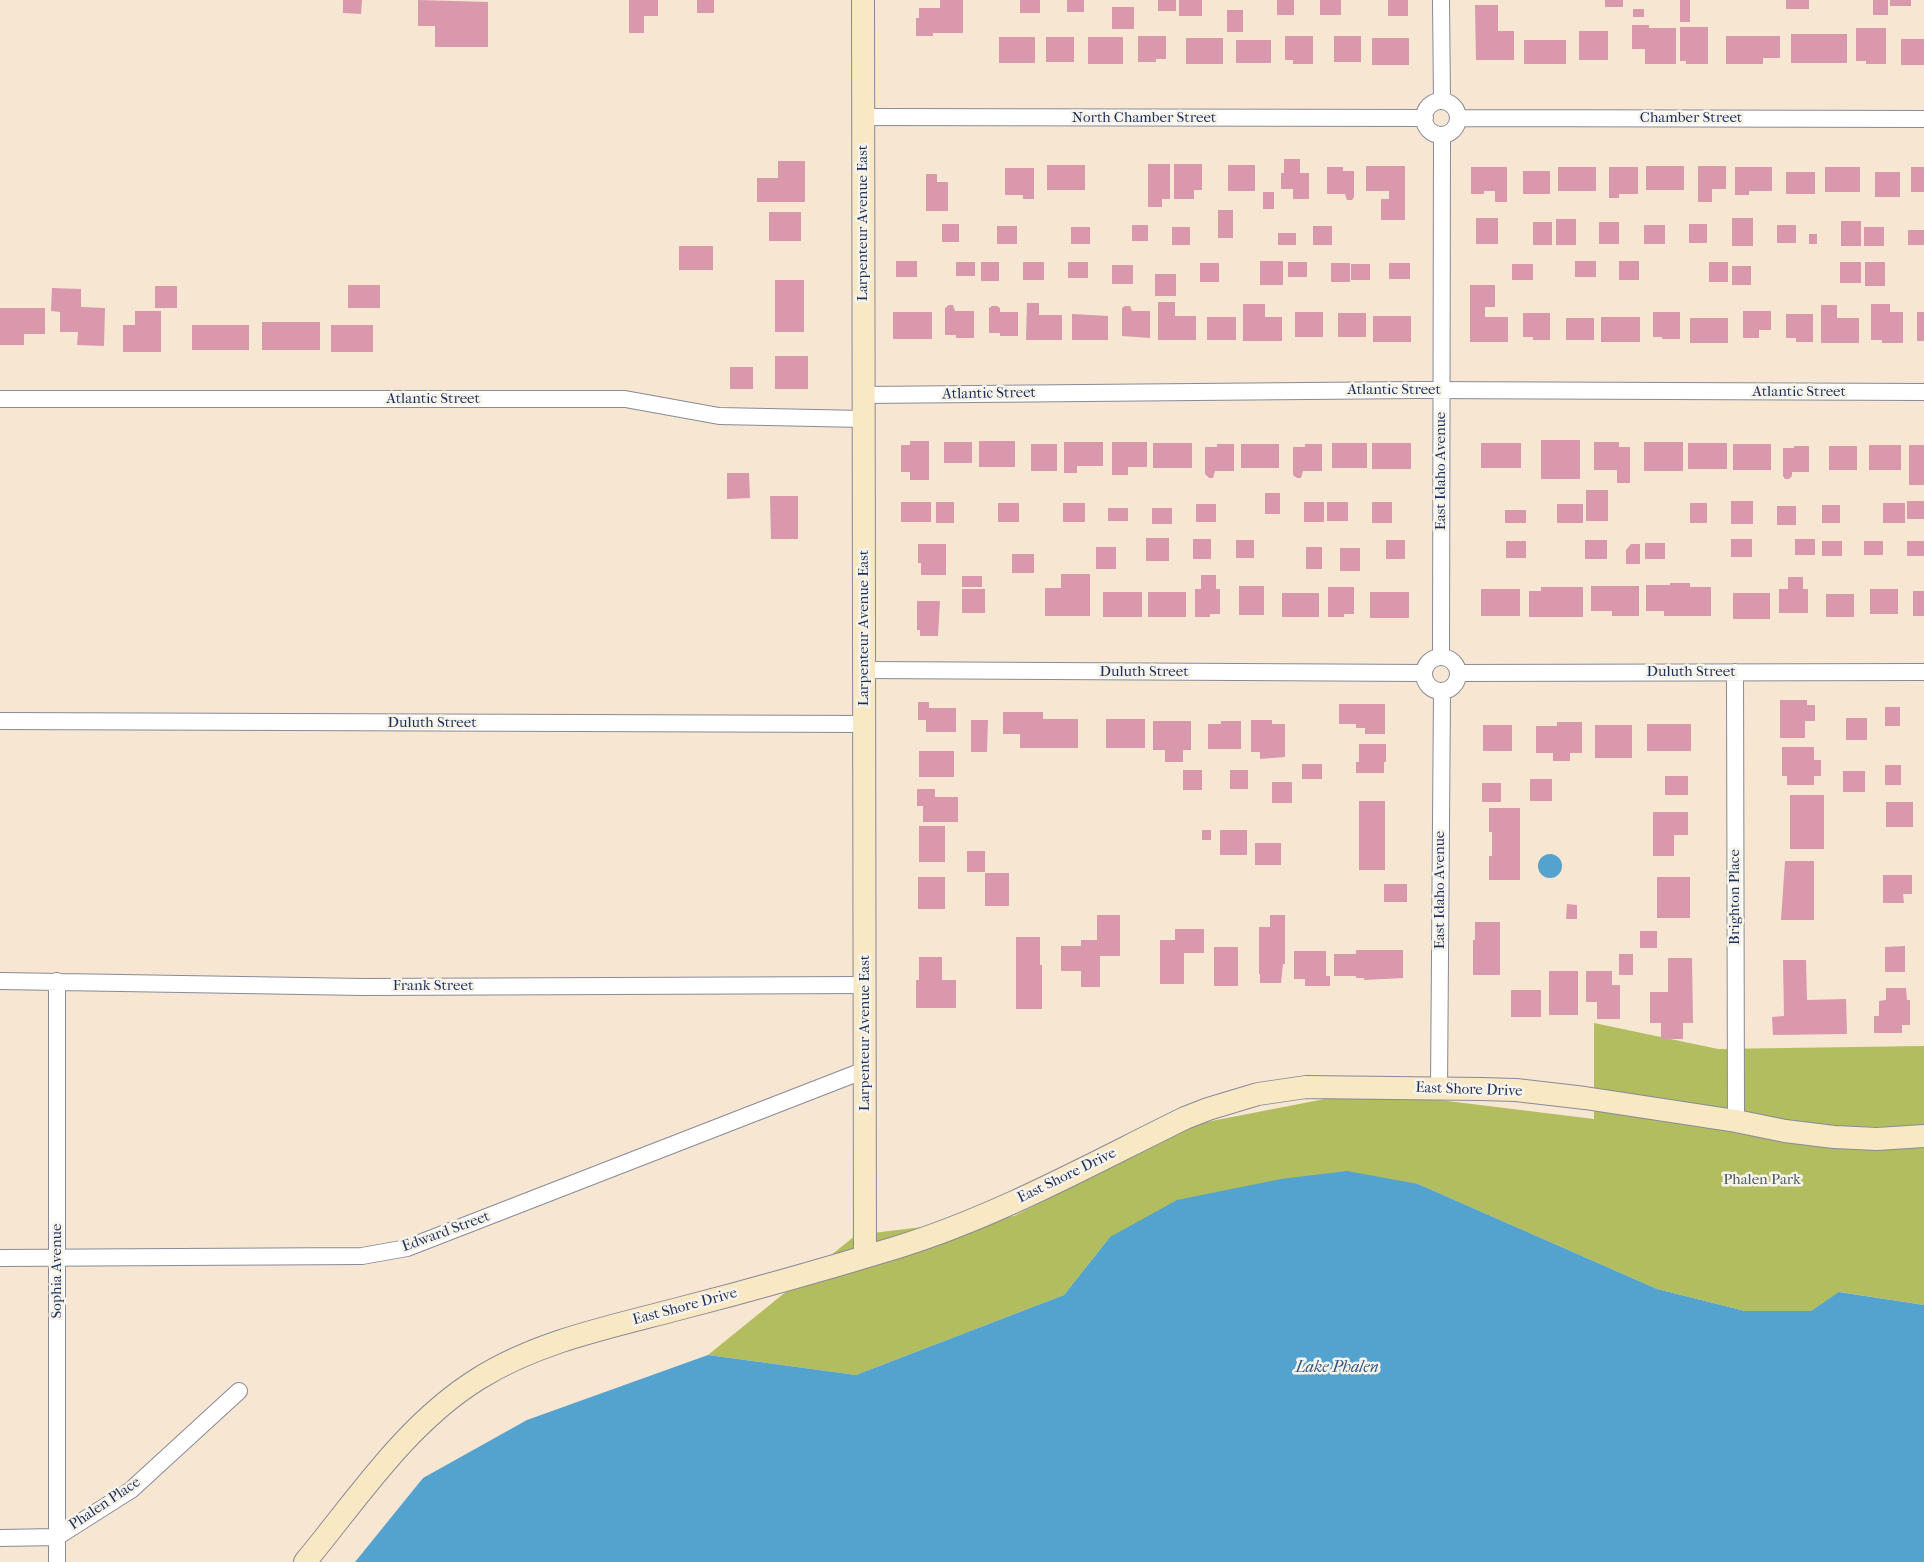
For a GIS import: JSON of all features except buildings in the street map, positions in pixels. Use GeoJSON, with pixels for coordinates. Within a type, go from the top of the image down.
{"type":"FeatureCollection","features":[{"type":"Feature","properties":{"kind":"street","name":"Larpenteur Avenue East"},"geometry":{"type":"LineString","coordinates":[[863,0],[865,1256]]}},
{"type":"Feature","properties":{"kind":"street"},"geometry":{"type":"LineString","coordinates":[[1441,0],[1442,101]]}},
{"type":"Feature","properties":{"kind":"street"},"geometry":{"type":"LineString","coordinates":[[1442,101],[1452,104],[1458,113],[1458,123],[1452,132],[1442,135],[1436,134],[1428,128],[1424,118],[1432,104],[1442,101]]}},
{"type":"Feature","properties":{"kind":"street","name":"North Chamber Street"},"geometry":{"type":"LineString","coordinates":[[862,117],[1424,118]]}},
{"type":"Feature","properties":{"kind":"street","name":"Chamber Street"},"geometry":{"type":"LineString","coordinates":[[1458,118],[1924,119]]}},
{"type":"Feature","properties":{"kind":"street","name":"East Idaho Avenue"},"geometry":{"type":"LineString","coordinates":[[1441,656],[1442,135]]}},
{"type":"Feature","properties":{"kind":"street","name":"Atlantic Street"},"geometry":{"type":"LineString","coordinates":[[864,395],[1441,390],[1924,392]]}},
{"type":"Feature","properties":{"kind":"street","name":"Atlantic Street"},"geometry":{"type":"LineString","coordinates":[[0,399],[625,399],[719,416],[864,419]]}},
{"type":"Feature","properties":{"kind":"street"},"geometry":{"type":"LineString","coordinates":[[1441,656],[1451,660],[1458,673],[1458,678],[1452,687],[1442,691],[1431,688],[1424,679],[1424,668],[1431,660],[1441,656]]}},
{"type":"Feature","properties":{"kind":"street","name":"Duluth Street"},"geometry":{"type":"LineString","coordinates":[[864,670],[1424,673]]}},
{"type":"Feature","properties":{"kind":"street","name":"Brighton Place"},"geometry":{"type":"LineString","coordinates":[[1735,672],[1736,1121]]}},
{"type":"Feature","properties":{"kind":"street","name":"Duluth Street"},"geometry":{"type":"LineString","coordinates":[[1458,673],[1924,672]]}},
{"type":"Feature","properties":{"kind":"street","name":"East Idaho Avenue"},"geometry":{"type":"LineString","coordinates":[[1439,1088],[1442,691]]}},
{"type":"Feature","properties":{"kind":"street","name":"Duluth Street"},"geometry":{"type":"LineString","coordinates":[[0,721],[864,724]]}},
{"type":"Feature","properties":{"kind":"street","name":"Frank Street"},"geometry":{"type":"LineString","coordinates":[[0,981],[363,987],[865,985]]}},
{"type":"Feature","properties":{"kind":"street","name":"Sophia Avenue"},"geometry":{"type":"LineString","coordinates":[[57,981],[58,1562]]}},
{"type":"Feature","properties":{"kind":"street","name":"Edward Street"},"geometry":{"type":"LineString","coordinates":[[0,1258],[362,1256],[406,1248],[865,1070]]}},
{"type":"Feature","properties":{"kind":"street","name":"East Shore Drive"},"geometry":{"type":"LineString","coordinates":[[305,1562],[383,1465],[422,1422],[452,1396],[499,1367],[571,1337],[690,1306],[920,1240],[1014,1202],[1184,1118],[1236,1099],[1306,1087],[1439,1088],[1548,1093],[1736,1121],[1785,1131],[1834,1137],[1877,1139],[1924,1136]]}},
{"type":"Feature","properties":{"kind":"street","name":"Phalen Place"},"geometry":{"type":"LineString","coordinates":[[0,1538],[57,1537],[131,1490],[239,1391]]}},
{"type":"Feature","properties":{"kind":"green space","name":"Phalen Park"},"geometry":{"type":"Polygon","coordinates":[[[1594,1023],[1718,1049],[1924,1046],[1924,1305],[1840,1292],[1811,1311],[1745,1311],[1657,1289],[1418,1184],[1110,1237],[1064,1295],[856,1375],[708,1355],[856,1235],[1014,1216],[1196,1124],[1366,1091],[1594,1119],[1594,1023]]]}},
{"type":"Feature","properties":{"kind":"water"},"geometry":{"type":"Polygon","coordinates":[[[1550,854],[1555,855],[1561,861],[1561,871],[1555,877],[1550,878],[1545,877],[1539,871],[1538,866],[1539,861],[1545,855],[1550,854]]]}},
{"type":"Feature","properties":{"kind":"water","name":"Lake Phalen"},"geometry":{"type":"Polygon","coordinates":[[[1347,1171],[1418,1184],[1657,1289],[1745,1311],[1811,1311],[1839,1292],[1924,1305],[1924,1562],[355,1562],[423,1478],[527,1420],[708,1355],[856,1375],[1064,1295],[1110,1237],[1177,1200],[1281,1179],[1347,1171]]]}}]}
